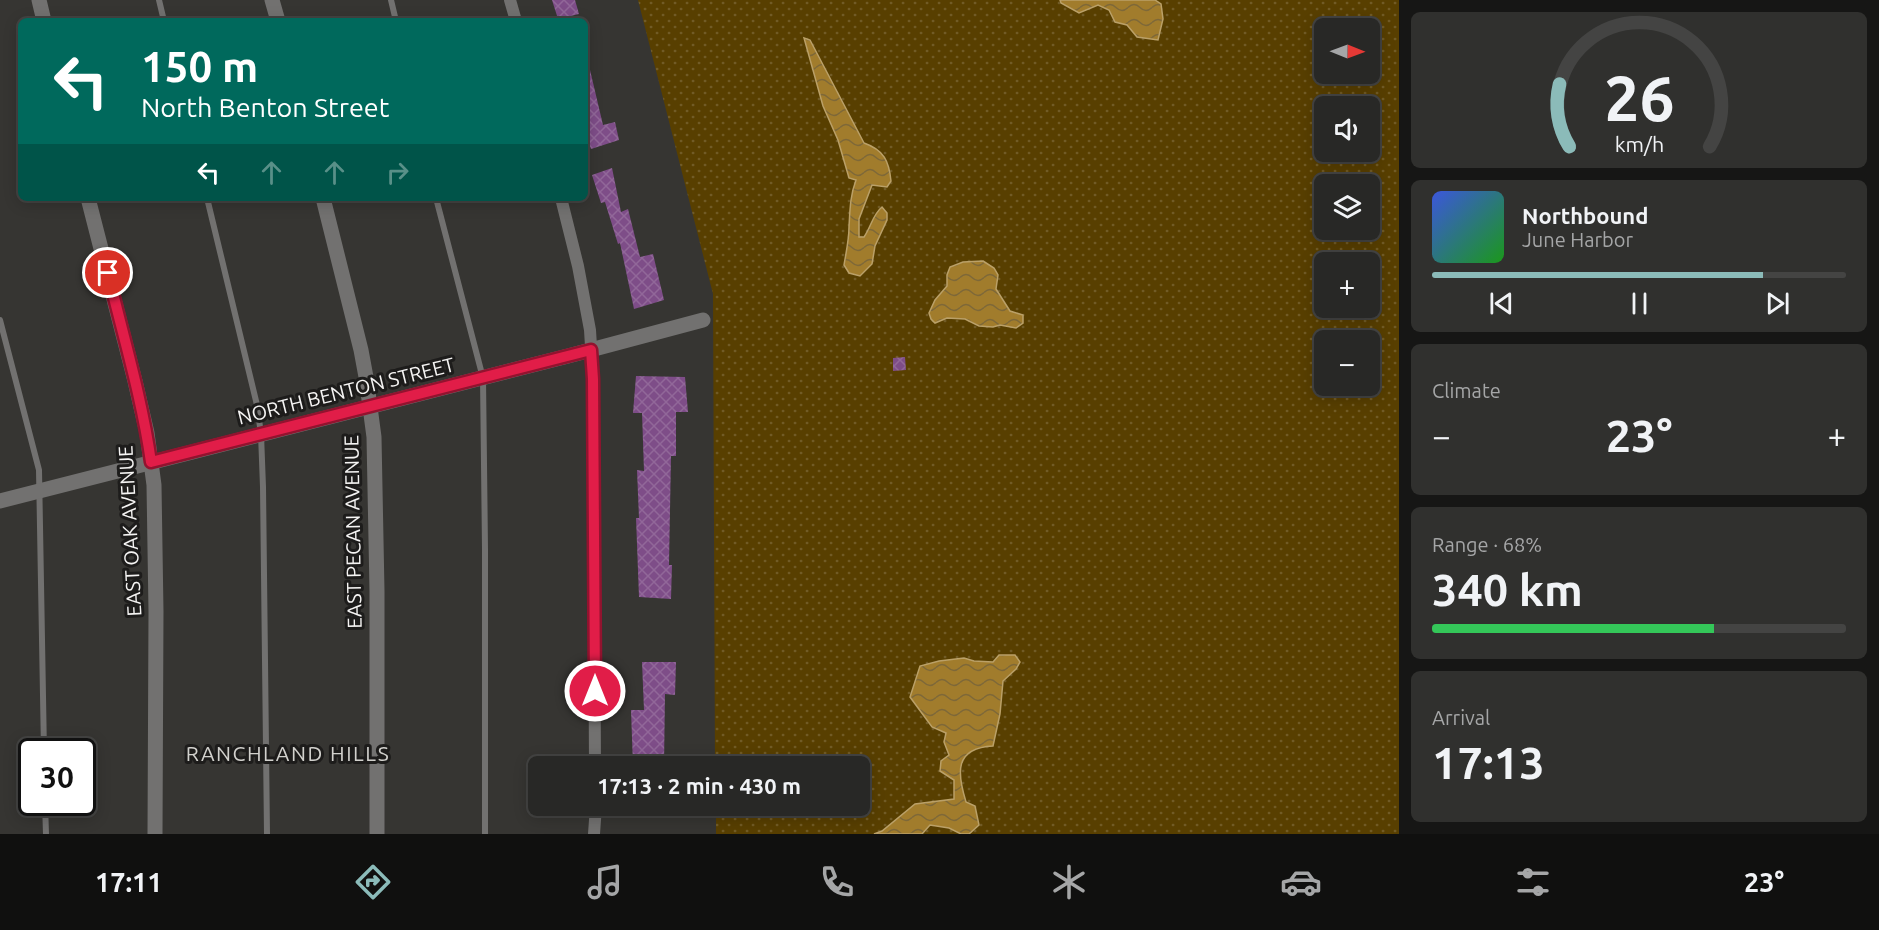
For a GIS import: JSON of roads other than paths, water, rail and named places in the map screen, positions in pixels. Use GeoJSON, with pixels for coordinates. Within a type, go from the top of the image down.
{"type":"FeatureCollection","features":[{"type":"Feature","properties":{"kind":"street"},"geometry":{"type":"LineString","coordinates":[[39,0],[43,18]]}},
{"type":"Feature","properties":{"kind":"street"},"geometry":{"type":"LineString","coordinates":[[272,0],[277,18]]}},
{"type":"Feature","properties":{"kind":"street"},"geometry":{"type":"LineString","coordinates":[[510,0],[515,18]]}},
{"type":"Feature","properties":{"kind":"street","name":"EAST OAK AVENUE"},"geometry":{"type":"LineString","coordinates":[[89,201],[147,433],[154,485],[157,807],[155,834]]}},
{"type":"Feature","properties":{"kind":"street","name":"EAST PECAN AVENUE"},"geometry":{"type":"LineString","coordinates":[[324,201],[361,350],[374,437],[377,834]]}},
{"type":"Feature","properties":{"kind":"street"},"geometry":{"type":"LineString","coordinates":[[562,201],[580,275],[590,330],[593,379],[595,756]]}},
{"type":"Feature","properties":{"kind":"street","name":"NORTH BENTON STREET"},"geometry":{"type":"LineString","coordinates":[[0,501],[703,320]]}},
{"type":"Feature","properties":{"kind":"street"},"geometry":{"type":"LineString","coordinates":[[594,834],[595,816]]}},
{"type":"Feature","properties":{"kind":"lane"},"geometry":{"type":"LineString","coordinates":[[159,0],[163,18]]}},
{"type":"Feature","properties":{"kind":"lane"},"geometry":{"type":"LineString","coordinates":[[391,0],[395,18]]}},
{"type":"Feature","properties":{"kind":"lane"},"geometry":{"type":"LineString","coordinates":[[208,201],[257,405],[261,434],[267,834]]}},
{"type":"Feature","properties":{"kind":"lane"},"geometry":{"type":"LineString","coordinates":[[437,201],[483,378],[485,834]]}},
{"type":"Feature","properties":{"kind":"lane"},"geometry":{"type":"LineString","coordinates":[[0,320],[39,470],[44,738]]}},
{"type":"Feature","properties":{"kind":"lane"},"geometry":{"type":"LineString","coordinates":[[45,816],[46,834]]}},
{"type":"Feature","properties":{"kind":"water"},"geometry":{"type":"Polygon","coordinates":[[[1060,0],[1155,0],[1161,4],[1163,19],[1158,40],[1137,37],[1127,25],[1115,22],[1109,10],[1098,5],[1079,13],[1061,3],[1060,0]]]}},
{"type":"Feature","properties":{"kind":"water"},"geometry":{"type":"Polygon","coordinates":[[[804,38],[810,40],[864,143],[881,153],[889,168],[891,181],[887,187],[872,185],[859,219],[859,237],[864,237],[879,210],[882,207],[887,213],[887,220],[875,246],[872,264],[860,276],[849,273],[844,265],[849,237],[851,197],[856,180],[849,178],[838,140],[823,106],[804,38]]]}},
{"type":"Feature","properties":{"kind":"water"},"geometry":{"type":"Polygon","coordinates":[[[983,261],[994,268],[998,275],[996,289],[1010,311],[1023,315],[1023,323],[1016,328],[1000,325],[993,327],[979,326],[965,319],[947,318],[935,323],[929,313],[935,300],[947,286],[950,267],[963,262],[983,261]]]}},
{"type":"Feature","properties":{"kind":"water"},"geometry":{"type":"Polygon","coordinates":[[[999,655],[1015,655],[1020,662],[1003,681],[1000,714],[993,746],[971,752],[965,757],[960,772],[966,802],[975,806],[979,825],[969,834],[930,825],[922,834],[874,834],[882,831],[915,804],[954,799],[954,780],[940,771],[941,761],[949,755],[944,742],[946,733],[932,727],[910,697],[920,666],[964,658],[993,662],[999,655]]]}},
{"type":"Feature","properties":{"kind":"district","name":"RANCHLAND HILLS"},"geometry":{"type":"Point","coordinates":[288,754]}}]}
